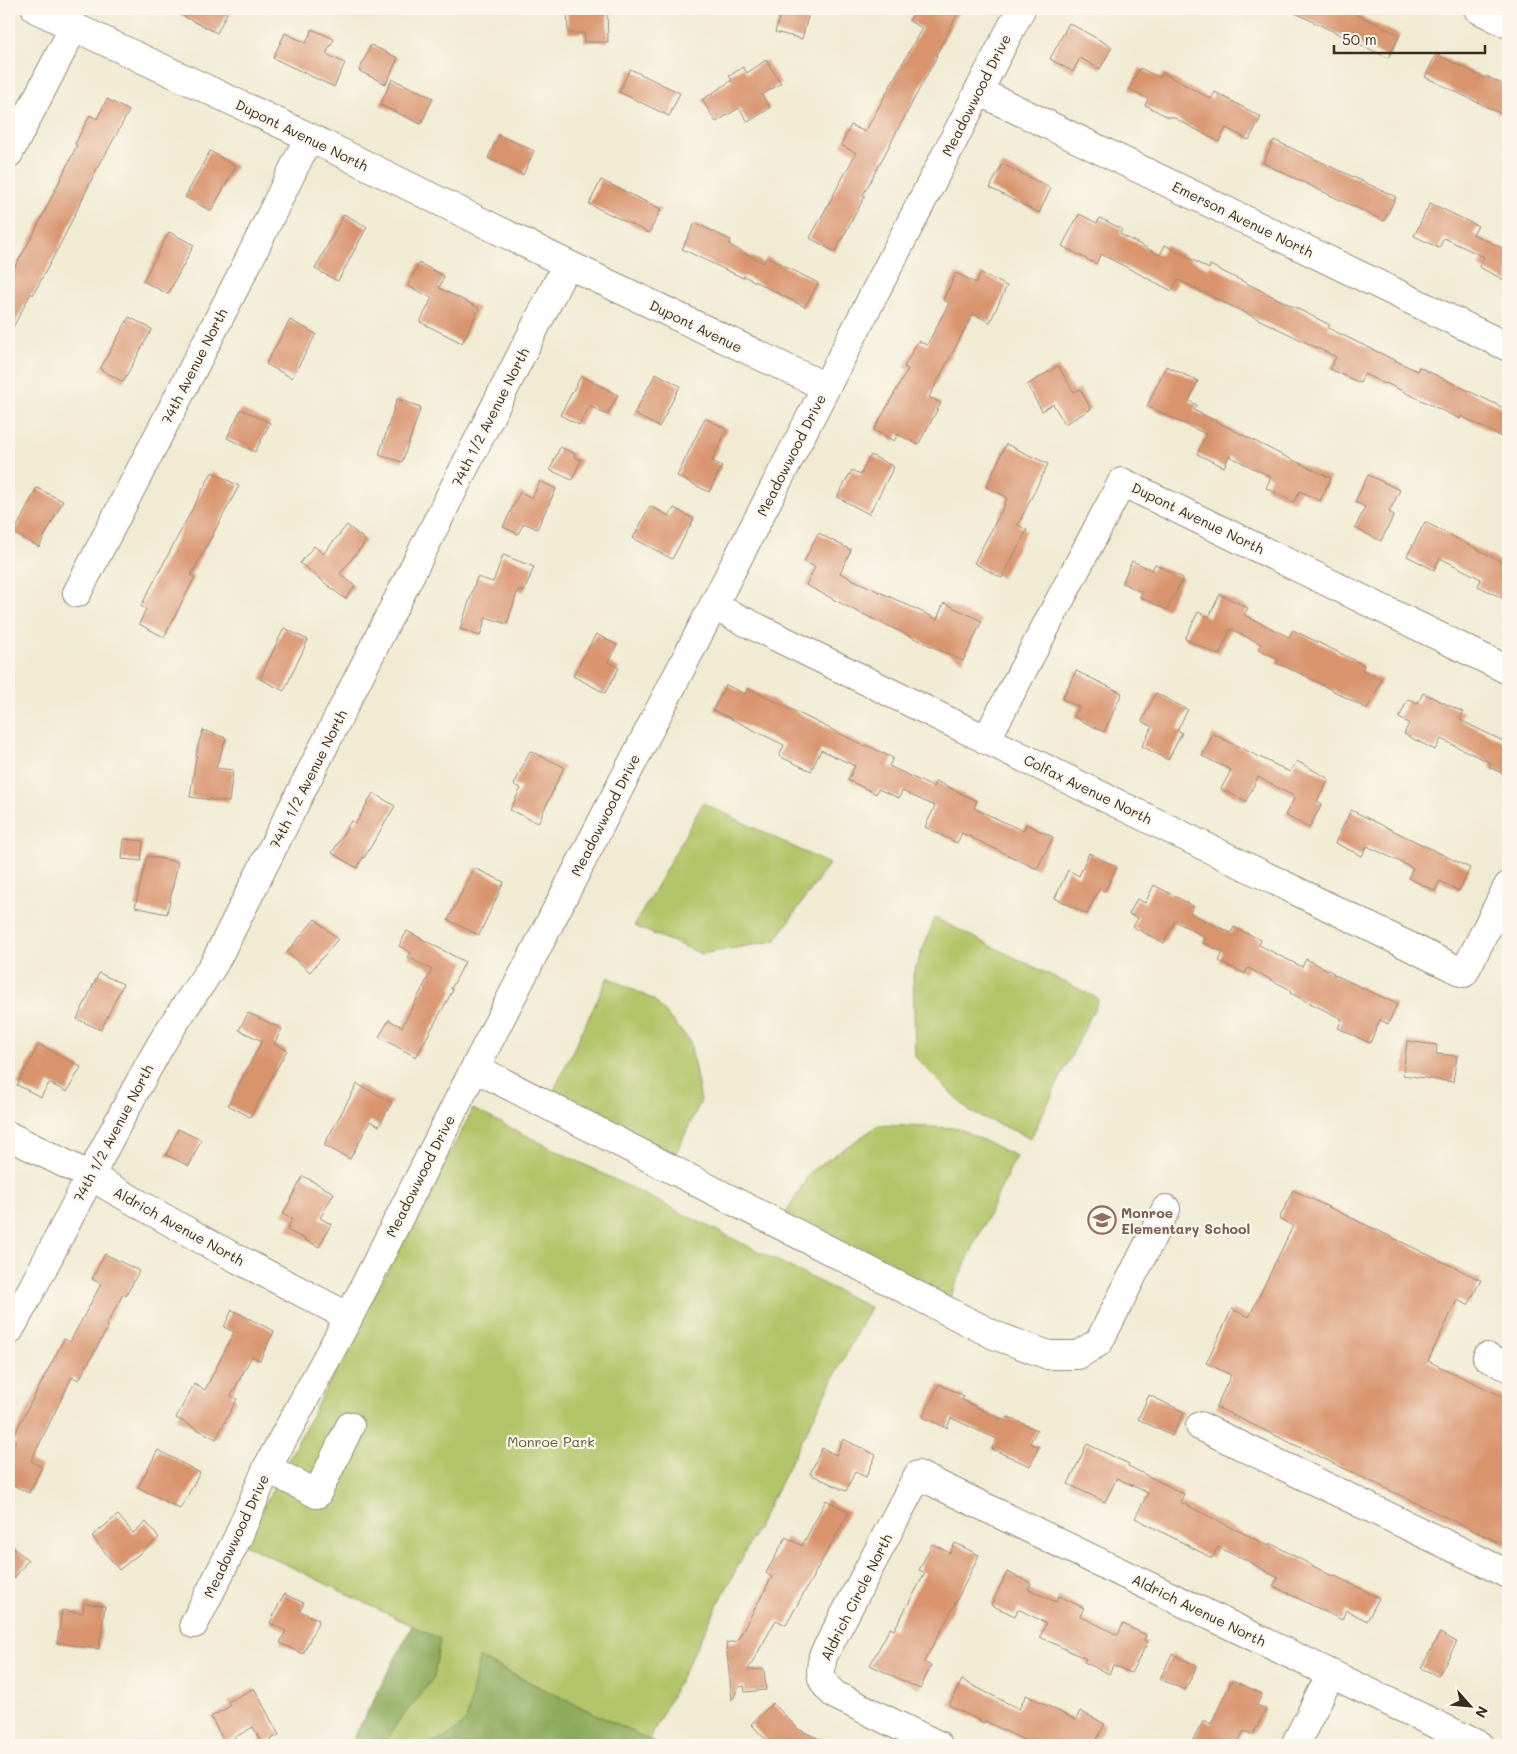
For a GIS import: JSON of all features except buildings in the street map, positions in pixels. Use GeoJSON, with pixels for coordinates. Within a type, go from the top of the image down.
{"type":"FeatureCollection","features":[{"type":"Feature","properties":{"kind":"street","name":"Dupont Avenue North"},"geometry":{"type":"LineString","coordinates":[[36,9],[309,137],[567,264]]}},
{"type":"Feature","properties":{"kind":"street","name":"Meadowwood Drive"},"geometry":{"type":"LineString","coordinates":[[194,1624],[238,1537],[267,1468],[349,1317],[475,1068],[1021,9]]}},
{"type":"Feature","properties":{"kind":"street"},"geometry":{"type":"LineString","coordinates":[[1478,9],[1508,24]]}},
{"type":"Feature","properties":{"kind":"street"},"geometry":{"type":"LineString","coordinates":[[9,153],[74,27]]}},
{"type":"Feature","properties":{"kind":"street","name":"Emerson Avenue North"},"geometry":{"type":"LineString","coordinates":[[978,91],[1508,347]]}},
{"type":"Feature","properties":{"kind":"street","name":"74th Avenue North"},"geometry":{"type":"LineString","coordinates":[[77,593],[248,262],[309,137]]}},
{"type":"Feature","properties":{"kind":"street","name":"Dupont Avenue"},"geometry":{"type":"LineString","coordinates":[[567,264],[826,387]]}},
{"type":"Feature","properties":{"kind":"street","name":"74th 1/2 Avenue North"},"geometry":{"type":"LineString","coordinates":[[9,1332],[157,1051],[214,964],[567,264]]}},
{"type":"Feature","properties":{"kind":"street","name":"Dupont Avenue North"},"geometry":{"type":"LineString","coordinates":[[986,740],[1122,482],[1508,670]]}},
{"type":"Feature","properties":{"kind":"street","name":"Colfax Avenue North"},"geometry":{"type":"LineString","coordinates":[[713,606],[1464,973],[1508,886]]}},
{"type":"Feature","properties":{"kind":"street"},"geometry":{"type":"LineString","coordinates":[[475,1068],[994,1335],[1048,1355],[1078,1355],[1099,1342],[1166,1209]]}},
{"type":"Feature","properties":{"kind":"street","name":"Aldrich Avenue North"},"geometry":{"type":"LineString","coordinates":[[9,1136],[90,1176],[213,1246],[349,1317]]}},
{"type":"Feature","properties":{"kind":"street"},"geometry":{"type":"LineString","coordinates":[[267,1468],[317,1494],[350,1426]]}},
{"type":"Feature","properties":{"kind":"street"},"geometry":{"type":"LineString","coordinates":[[1200,1426],[1508,1574]]}},
{"type":"Feature","properties":{"kind":"street","name":"Aldrich Avenue North"},"geometry":{"type":"LineString","coordinates":[[918,1475],[1479,1745]]}},
{"type":"Feature","properties":{"kind":"street","name":"Aldrich Circle North"},"geometry":{"type":"LineString","coordinates":[[918,1475],[823,1656],[820,1671],[824,1685],[835,1695],[938,1745]]}},
{"type":"Feature","properties":{"kind":"street"},"geometry":{"type":"LineString","coordinates":[[1295,1745],[1331,1674]]}},
{"type":"Feature","properties":{"kind":"green space"},"geometry":{"type":"Polygon","coordinates":[[[703,803],[829,864],[775,941],[702,954],[634,926],[703,803]]]}},
{"type":"Feature","properties":{"kind":"green space"},"geometry":{"type":"Polygon","coordinates":[[[935,918],[1099,999],[1031,1138],[970,1112],[915,1057],[913,974],[935,918]]]}},
{"type":"Feature","properties":{"kind":"green space"},"geometry":{"type":"Polygon","coordinates":[[[608,977],[654,1000],[690,1041],[701,1101],[672,1161],[547,1105],[608,977]]]}},
{"type":"Feature","properties":{"kind":"green space","name":"Monroe Park"},"geometry":{"type":"Polygon","coordinates":[[[473,1109],[870,1307],[649,1740],[480,1658],[468,1715],[458,1729],[450,1736],[429,1743],[384,1745],[396,1725],[434,1677],[439,1639],[244,1544],[473,1109]]]}},
{"type":"Feature","properties":{"kind":"green space"},"geometry":{"type":"Polygon","coordinates":[[[879,1125],[958,1128],[1016,1156],[949,1299],[778,1227],[811,1171],[879,1125]]]}},
{"type":"Feature","properties":{"kind":"green space"},"geometry":{"type":"Polygon","coordinates":[[[412,1626],[440,1639],[434,1677],[396,1725],[384,1745],[350,1745],[412,1626]]]}},
{"type":"Feature","properties":{"kind":"green space"},"geometry":{"type":"Polygon","coordinates":[[[479,1658],[659,1745],[425,1745],[456,1731],[467,1719],[479,1658]]]}},
{"type":"Feature","properties":{"kind":"place","name":"Monroe Elementary School"},"geometry":{"type":"Point","coordinates":[1102,1220]}}]}
